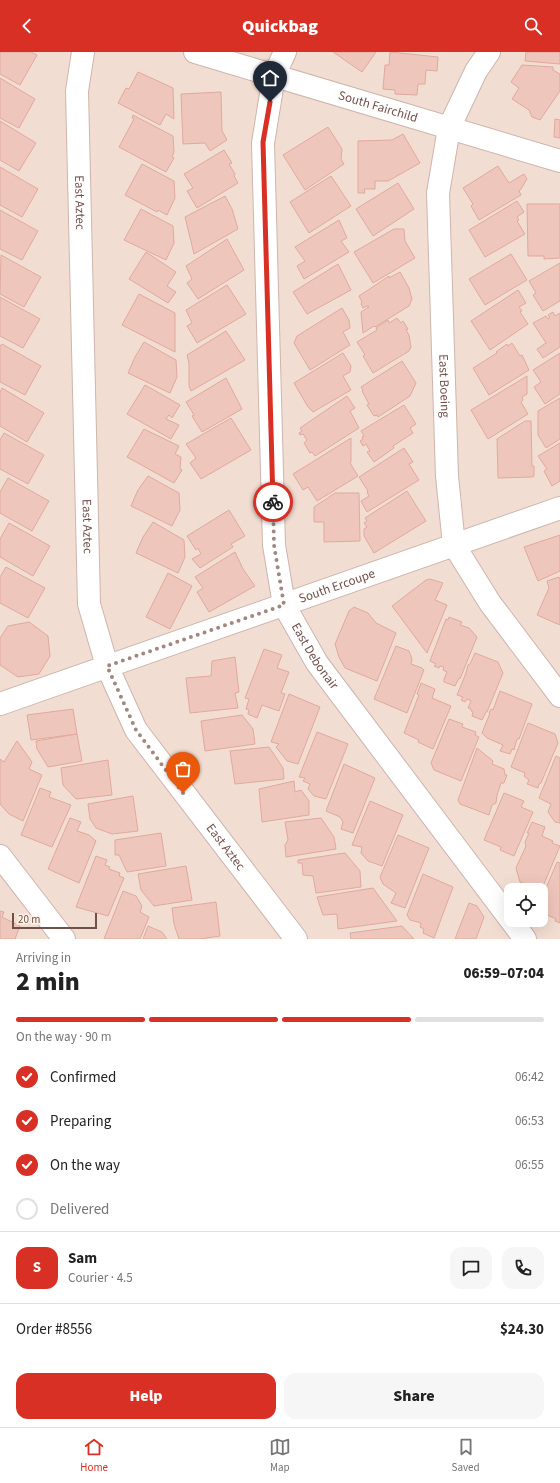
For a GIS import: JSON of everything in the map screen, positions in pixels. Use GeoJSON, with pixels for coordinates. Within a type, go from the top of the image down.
{"type":"FeatureCollection","features":[{"type":"Feature","properties":{"kind":"lane","name":"East Aztec"},"geometry":{"type":"LineString","coordinates":[[84,52],[77,91],[89,604],[107,666],[136,730],[296,939]]}},
{"type":"Feature","properties":{"kind":"lane","name":"South Fairchild"},"geometry":{"type":"LineString","coordinates":[[195,52],[560,161]]}},
{"type":"Feature","properties":{"kind":"lane","name":"East Debonair"},"geometry":{"type":"LineString","coordinates":[[285,52],[274,76],[263,142],[274,545],[284,605],[317,663],[525,939]]}},
{"type":"Feature","properties":{"kind":"lane","name":"East Boeing"},"geometry":{"type":"LineString","coordinates":[[489,52],[476,71],[449,128],[438,193],[447,476],[454,545],[490,603],[560,696]]}},
{"type":"Feature","properties":{"kind":"lane","name":"South Ercoupe"},"geometry":{"type":"LineString","coordinates":[[0,704],[560,508]]}},
{"type":"Feature","properties":{"kind":"lane"},"geometry":{"type":"LineString","coordinates":[[0,856],[64,939]]}},
{"type":"Feature","properties":{"kind":"shaded area"},"geometry":{"type":"Polygon","coordinates":[[[0,52],[560,52],[560,939],[0,939],[0,52]]]}},
{"type":"Feature","properties":{"kind":"building"},"geometry":{"type":"Polygon","coordinates":[[[0,52],[31,52],[37,55],[20,85],[0,74],[0,52]]]}},
{"type":"Feature","properties":{"kind":"building"},"geometry":{"type":"Polygon","coordinates":[[[333,52],[376,52],[362,72],[333,52]]]}},
{"type":"Feature","properties":{"kind":"building"},"geometry":{"type":"Polygon","coordinates":[[[390,52],[438,57],[437,71],[426,70],[425,84],[418,84],[417,95],[395,94],[395,90],[383,89],[385,65],[389,65],[390,52]]]}},
{"type":"Feature","properties":{"kind":"building"},"geometry":{"type":"Polygon","coordinates":[[[526,52],[560,52],[560,64],[525,61],[526,52]]]}},
{"type":"Feature","properties":{"kind":"building"},"geometry":{"type":"Polygon","coordinates":[[[522,65],[553,67],[553,70],[560,74],[560,91],[540,120],[532,117],[529,110],[512,99],[519,88],[511,82],[522,65]]]}},
{"type":"Feature","properties":{"kind":"building"},"geometry":{"type":"Polygon","coordinates":[[[138,72],[173,88],[174,119],[166,114],[160,125],[118,103],[126,88],[129,89],[138,72]]]}},
{"type":"Feature","properties":{"kind":"building"},"geometry":{"type":"Polygon","coordinates":[[[0,78],[35,99],[19,128],[0,118],[0,78]]]}},
{"type":"Feature","properties":{"kind":"building"},"geometry":{"type":"Polygon","coordinates":[[[221,92],[222,131],[227,140],[210,151],[205,143],[183,144],[181,94],[221,92]]]}},
{"type":"Feature","properties":{"kind":"building"},"geometry":{"type":"Polygon","coordinates":[[[133,115],[173,136],[174,152],[172,157],[174,158],[166,172],[119,147],[134,119],[132,118],[133,115]]]}},
{"type":"Feature","properties":{"kind":"building"},"geometry":{"type":"Polygon","coordinates":[[[555,119],[560,120],[560,138],[554,137],[555,119]]]}},
{"type":"Feature","properties":{"kind":"building"},"geometry":{"type":"Polygon","coordinates":[[[0,121],[36,143],[19,171],[0,160],[0,121]]]}},
{"type":"Feature","properties":{"kind":"building"},"geometry":{"type":"Polygon","coordinates":[[[328,127],[342,149],[341,159],[344,164],[305,190],[283,155],[328,127]]]}},
{"type":"Feature","properties":{"kind":"building"},"geometry":{"type":"Polygon","coordinates":[[[403,134],[420,163],[388,181],[375,181],[375,189],[364,189],[365,193],[358,193],[358,141],[392,140],[403,134]]]}},
{"type":"Feature","properties":{"kind":"building"},"geometry":{"type":"Polygon","coordinates":[[[224,150],[232,163],[229,164],[238,183],[197,208],[187,191],[193,188],[184,174],[224,150]]]}},
{"type":"Feature","properties":{"kind":"building"},"geometry":{"type":"Polygon","coordinates":[[[142,164],[174,181],[175,198],[167,215],[158,210],[157,212],[125,195],[142,164]]]}},
{"type":"Feature","properties":{"kind":"building"},"geometry":{"type":"Polygon","coordinates":[[[498,166],[509,183],[524,174],[527,179],[519,191],[521,195],[479,220],[471,206],[473,204],[463,188],[498,166]]]}},
{"type":"Feature","properties":{"kind":"building"},"geometry":{"type":"Polygon","coordinates":[[[0,167],[38,189],[22,217],[0,205],[0,167]]]}},
{"type":"Feature","properties":{"kind":"building"},"geometry":{"type":"Polygon","coordinates":[[[331,176],[351,206],[309,233],[290,202],[331,176]]]}},
{"type":"Feature","properties":{"kind":"building"},"geometry":{"type":"Polygon","coordinates":[[[398,183],[414,209],[373,236],[356,209],[398,183]]]}},
{"type":"Feature","properties":{"kind":"building"},"geometry":{"type":"Polygon","coordinates":[[[225,196],[232,209],[238,229],[194,254],[185,217],[225,196]]]}},
{"type":"Feature","properties":{"kind":"building"},"geometry":{"type":"Polygon","coordinates":[[[517,201],[524,212],[517,217],[519,220],[517,221],[525,234],[485,257],[469,230],[517,201]]]}},
{"type":"Feature","properties":{"kind":"building"},"geometry":{"type":"Polygon","coordinates":[[[527,204],[560,204],[560,258],[544,259],[544,256],[528,256],[527,204]]]}},
{"type":"Feature","properties":{"kind":"building"},"geometry":{"type":"Polygon","coordinates":[[[141,209],[173,226],[174,243],[166,260],[124,240],[141,209]]]}},
{"type":"Feature","properties":{"kind":"building"},"geometry":{"type":"Polygon","coordinates":[[[0,210],[38,231],[22,260],[0,249],[0,210]]]}},
{"type":"Feature","properties":{"kind":"building"},"geometry":{"type":"Polygon","coordinates":[[[339,220],[347,238],[341,241],[349,252],[304,279],[297,266],[305,261],[295,247],[339,220]]]}},
{"type":"Feature","properties":{"kind":"building"},"geometry":{"type":"Polygon","coordinates":[[[394,229],[404,229],[405,241],[415,258],[373,283],[354,252],[394,229]]]}},
{"type":"Feature","properties":{"kind":"building"},"geometry":{"type":"Polygon","coordinates":[[[227,239],[244,270],[198,299],[187,283],[192,279],[186,266],[227,239]]]}},
{"type":"Feature","properties":{"kind":"building"},"geometry":{"type":"Polygon","coordinates":[[[146,252],[176,272],[167,286],[176,292],[168,303],[129,279],[146,252]]]}},
{"type":"Feature","properties":{"kind":"building"},"geometry":{"type":"Polygon","coordinates":[[[511,254],[527,280],[485,305],[469,279],[511,254]]]}},
{"type":"Feature","properties":{"kind":"building"},"geometry":{"type":"Polygon","coordinates":[[[1,255],[41,277],[24,307],[0,294],[1,255]]]}},
{"type":"Feature","properties":{"kind":"building"},"geometry":{"type":"Polygon","coordinates":[[[560,263],[560,301],[543,311],[533,295],[536,293],[529,281],[560,263]]]}},
{"type":"Feature","properties":{"kind":"building"},"geometry":{"type":"Polygon","coordinates":[[[338,264],[351,290],[307,314],[293,292],[338,264]]]}},
{"type":"Feature","properties":{"kind":"building"},"geometry":{"type":"Polygon","coordinates":[[[400,272],[409,288],[412,299],[409,306],[363,333],[361,312],[369,307],[367,306],[363,308],[359,296],[389,276],[389,278],[400,272]]]}},
{"type":"Feature","properties":{"kind":"building"},"geometry":{"type":"Polygon","coordinates":[[[227,285],[246,314],[197,343],[187,326],[192,323],[186,310],[227,285]]]}},
{"type":"Feature","properties":{"kind":"building"},"geometry":{"type":"Polygon","coordinates":[[[518,290],[526,303],[519,307],[522,311],[520,312],[528,324],[490,350],[471,321],[518,290]]]}},
{"type":"Feature","properties":{"kind":"building"},"geometry":{"type":"Polygon","coordinates":[[[139,294],[175,313],[175,352],[122,325],[139,294]]]}},
{"type":"Feature","properties":{"kind":"building"},"geometry":{"type":"Polygon","coordinates":[[[0,297],[40,319],[23,348],[0,336],[0,297]]]}},
{"type":"Feature","properties":{"kind":"building"},"geometry":{"type":"Polygon","coordinates":[[[342,308],[349,320],[350,328],[343,332],[350,345],[310,370],[294,343],[297,336],[342,308]]]}},
{"type":"Feature","properties":{"kind":"building"},"geometry":{"type":"Polygon","coordinates":[[[553,312],[555,316],[560,313],[560,347],[543,358],[537,349],[546,343],[533,323],[546,316],[548,319],[550,318],[548,315],[553,312]]]}},
{"type":"Feature","properties":{"kind":"building"},"geometry":{"type":"Polygon","coordinates":[[[397,318],[401,323],[403,321],[408,329],[406,330],[409,335],[411,347],[409,351],[373,373],[357,342],[377,330],[376,328],[388,320],[389,323],[397,318]]]}},
{"type":"Feature","properties":{"kind":"building"},"geometry":{"type":"Polygon","coordinates":[[[226,331],[245,360],[191,391],[189,386],[189,363],[187,355],[226,331]]]}},
{"type":"Feature","properties":{"kind":"building"},"geometry":{"type":"Polygon","coordinates":[[[144,342],[176,360],[177,377],[170,393],[128,373],[144,342]]]}},
{"type":"Feature","properties":{"kind":"building"},"geometry":{"type":"Polygon","coordinates":[[[512,343],[520,356],[522,355],[529,370],[489,395],[473,368],[497,353],[496,352],[507,344],[508,346],[512,343]]]}},
{"type":"Feature","properties":{"kind":"building"},"geometry":{"type":"Polygon","coordinates":[[[2,344],[41,366],[25,395],[0,382],[0,346],[2,344]]]}},
{"type":"Feature","properties":{"kind":"building"},"geometry":{"type":"Polygon","coordinates":[[[343,353],[351,366],[350,372],[343,376],[351,390],[313,412],[308,407],[294,383],[343,353]]]}},
{"type":"Feature","properties":{"kind":"building"},"geometry":{"type":"Polygon","coordinates":[[[560,353],[560,394],[545,404],[534,387],[541,382],[533,370],[560,353]]]}},
{"type":"Feature","properties":{"kind":"building"},"geometry":{"type":"Polygon","coordinates":[[[402,361],[416,383],[410,396],[378,417],[377,415],[374,416],[367,405],[369,404],[361,387],[402,361]]]}},
{"type":"Feature","properties":{"kind":"building"},"geometry":{"type":"Polygon","coordinates":[[[527,376],[527,394],[522,397],[523,400],[521,402],[528,414],[488,439],[471,410],[527,376]]]}},
{"type":"Feature","properties":{"kind":"building"},"geometry":{"type":"Polygon","coordinates":[[[226,378],[242,409],[202,432],[192,416],[194,415],[186,402],[226,378]]]}},
{"type":"Feature","properties":{"kind":"building"},"geometry":{"type":"Polygon","coordinates":[[[145,385],[180,405],[172,418],[169,415],[166,419],[179,425],[171,439],[127,414],[145,385]]]}},
{"type":"Feature","properties":{"kind":"building"},"geometry":{"type":"Polygon","coordinates":[[[2,388],[44,413],[27,442],[0,426],[0,393],[2,388]]]}},
{"type":"Feature","properties":{"kind":"building"},"geometry":{"type":"Polygon","coordinates":[[[347,396],[355,408],[350,411],[359,428],[315,456],[312,452],[310,453],[304,443],[307,440],[303,434],[300,435],[299,433],[302,431],[300,428],[347,396]]]}},
{"type":"Feature","properties":{"kind":"building"},"geometry":{"type":"Polygon","coordinates":[[[560,398],[560,439],[546,448],[538,435],[538,411],[560,398]]]}},
{"type":"Feature","properties":{"kind":"building"},"geometry":{"type":"Polygon","coordinates":[[[404,405],[416,424],[410,428],[413,433],[393,446],[394,448],[374,462],[367,452],[370,451],[366,444],[363,446],[360,441],[364,436],[361,431],[404,405]]]}},
{"type":"Feature","properties":{"kind":"building"},"geometry":{"type":"Polygon","coordinates":[[[231,418],[251,450],[201,479],[190,463],[196,458],[186,444],[231,418]]]}},
{"type":"Feature","properties":{"kind":"building"},"geometry":{"type":"Polygon","coordinates":[[[525,421],[531,421],[532,466],[534,466],[534,476],[498,478],[497,439],[525,421]]]}},
{"type":"Feature","properties":{"kind":"building"},"geometry":{"type":"Polygon","coordinates":[[[144,429],[179,446],[175,454],[181,457],[180,469],[182,470],[174,483],[127,457],[144,429]]]}},
{"type":"Feature","properties":{"kind":"building"},"geometry":{"type":"Polygon","coordinates":[[[4,433],[44,455],[28,484],[0,469],[0,440],[4,433]]]}},
{"type":"Feature","properties":{"kind":"building"},"geometry":{"type":"Polygon","coordinates":[[[351,438],[350,463],[358,476],[317,501],[308,487],[303,490],[293,474],[351,438]]]}},
{"type":"Feature","properties":{"kind":"building"},"geometry":{"type":"Polygon","coordinates":[[[560,443],[560,481],[552,486],[544,471],[547,469],[538,456],[560,443]]]}},
{"type":"Feature","properties":{"kind":"building"},"geometry":{"type":"Polygon","coordinates":[[[404,448],[413,462],[409,464],[419,480],[367,512],[361,501],[369,496],[368,491],[359,477],[404,448]]]}},
{"type":"Feature","properties":{"kind":"building"},"geometry":{"type":"Polygon","coordinates":[[[148,476],[179,493],[180,510],[172,526],[131,506],[138,490],[148,476]]]}},
{"type":"Feature","properties":{"kind":"building"},"geometry":{"type":"Polygon","coordinates":[[[8,478],[49,501],[32,531],[0,513],[0,492],[8,478]]]}},
{"type":"Feature","properties":{"kind":"building"},"geometry":{"type":"Polygon","coordinates":[[[407,491],[426,521],[374,553],[364,536],[364,529],[367,527],[364,523],[367,521],[365,518],[407,491]]]}},
{"type":"Feature","properties":{"kind":"building"},"geometry":{"type":"Polygon","coordinates":[[[335,493],[359,493],[360,541],[324,542],[324,522],[314,522],[314,507],[335,493]]]}},
{"type":"Feature","properties":{"kind":"building"},"geometry":{"type":"Polygon","coordinates":[[[229,510],[245,536],[231,544],[233,547],[200,568],[192,559],[201,554],[198,548],[196,550],[187,536],[229,510]]]}},
{"type":"Feature","properties":{"kind":"building"},"geometry":{"type":"Polygon","coordinates":[[[153,522],[184,540],[185,557],[178,573],[136,553],[143,537],[153,522]]]}},
{"type":"Feature","properties":{"kind":"building"},"geometry":{"type":"Polygon","coordinates":[[[9,523],[50,546],[33,576],[0,557],[0,539],[9,523]]]}},
{"type":"Feature","properties":{"kind":"building"},"geometry":{"type":"Polygon","coordinates":[[[560,535],[560,571],[538,581],[524,547],[560,535]]]}},
{"type":"Feature","properties":{"kind":"building"},"geometry":{"type":"Polygon","coordinates":[[[235,552],[243,569],[255,586],[209,612],[197,592],[203,588],[195,577],[235,552]]]}},
{"type":"Feature","properties":{"kind":"building"},"geometry":{"type":"Polygon","coordinates":[[[6,567],[45,588],[28,618],[0,603],[0,577],[6,567]]]}},
{"type":"Feature","properties":{"kind":"building"},"geometry":{"type":"Polygon","coordinates":[[[168,573],[192,586],[170,629],[146,617],[168,573]]]}},
{"type":"Feature","properties":{"kind":"building"},"geometry":{"type":"Polygon","coordinates":[[[559,577],[560,625],[537,615],[549,588],[547,581],[559,577]]]}},
{"type":"Feature","properties":{"kind":"building"},"geometry":{"type":"Polygon","coordinates":[[[430,579],[443,583],[435,600],[447,605],[427,653],[392,606],[426,580],[430,579]]]}},
{"type":"Feature","properties":{"kind":"building"},"geometry":{"type":"Polygon","coordinates":[[[354,607],[368,613],[376,623],[396,633],[377,681],[345,668],[339,657],[335,644],[349,611],[354,607]]]}},
{"type":"Feature","properties":{"kind":"building"},"geometry":{"type":"Polygon","coordinates":[[[449,617],[462,622],[460,625],[469,628],[477,637],[460,679],[459,678],[455,686],[444,682],[447,672],[443,670],[444,667],[440,666],[439,668],[434,666],[436,664],[430,661],[446,619],[448,620],[449,617]]]}},
{"type":"Feature","properties":{"kind":"building"},"geometry":{"type":"Polygon","coordinates":[[[29,622],[48,636],[50,656],[39,674],[18,677],[0,665],[0,638],[8,626],[29,622]]]}},
{"type":"Feature","properties":{"kind":"building"},"geometry":{"type":"Polygon","coordinates":[[[396,646],[409,651],[412,659],[411,664],[424,670],[407,713],[374,699],[396,646]]]}},
{"type":"Feature","properties":{"kind":"building"},"geometry":{"type":"Polygon","coordinates":[[[264,649],[282,655],[277,668],[289,672],[281,693],[285,694],[279,711],[262,705],[257,718],[248,714],[249,710],[246,709],[249,699],[245,698],[264,649]]]}},
{"type":"Feature","properties":{"kind":"building"},"geometry":{"type":"Polygon","coordinates":[[[475,653],[498,662],[503,673],[487,712],[482,720],[472,716],[473,712],[468,708],[471,701],[467,699],[465,702],[461,700],[463,697],[457,695],[468,665],[470,664],[475,653]]]}},
{"type":"Feature","properties":{"kind":"building"},"geometry":{"type":"Polygon","coordinates":[[[235,657],[239,692],[235,693],[238,708],[190,713],[186,678],[211,676],[212,661],[235,657]]]}},
{"type":"Feature","properties":{"kind":"building"},"geometry":{"type":"Polygon","coordinates":[[[421,683],[435,689],[432,698],[451,706],[433,749],[404,733],[419,695],[417,694],[421,683]]]}},
{"type":"Feature","properties":{"kind":"building"},"geometry":{"type":"Polygon","coordinates":[[[500,691],[532,704],[519,739],[517,739],[514,750],[512,749],[510,754],[500,751],[503,745],[487,738],[482,733],[489,713],[491,709],[493,710],[500,691]]]}},
{"type":"Feature","properties":{"kind":"building"},"geometry":{"type":"Polygon","coordinates":[[[289,694],[320,707],[298,764],[287,761],[276,747],[279,744],[271,742],[289,694]]]}},
{"type":"Feature","properties":{"kind":"building"},"geometry":{"type":"Polygon","coordinates":[[[73,709],[77,734],[31,740],[27,715],[73,709]]]}},
{"type":"Feature","properties":{"kind":"building"},"geometry":{"type":"Polygon","coordinates":[[[242,715],[253,729],[255,744],[205,751],[201,721],[242,715]]]}},
{"type":"Feature","properties":{"kind":"building"},"geometry":{"type":"Polygon","coordinates":[[[449,719],[463,724],[462,727],[476,732],[475,735],[479,737],[461,781],[434,770],[431,763],[449,719]]]}},
{"type":"Feature","properties":{"kind":"building"},"geometry":{"type":"Polygon","coordinates":[[[528,723],[555,734],[558,743],[538,788],[527,784],[529,780],[524,776],[525,773],[511,767],[528,723]]]}},
{"type":"Feature","properties":{"kind":"building"},"geometry":{"type":"Polygon","coordinates":[[[317,732],[348,744],[326,799],[314,796],[308,789],[310,784],[303,781],[305,778],[299,777],[317,732]]]}},
{"type":"Feature","properties":{"kind":"building"},"geometry":{"type":"Polygon","coordinates":[[[77,734],[82,761],[48,767],[37,749],[36,741],[77,734]]]}},
{"type":"Feature","properties":{"kind":"building"},"geometry":{"type":"Polygon","coordinates":[[[17,741],[32,762],[29,769],[42,775],[23,821],[9,814],[0,804],[0,759],[4,762],[17,741]]]}},
{"type":"Feature","properties":{"kind":"building"},"geometry":{"type":"Polygon","coordinates":[[[269,747],[283,768],[284,779],[235,784],[230,751],[269,747]]]}},
{"type":"Feature","properties":{"kind":"building"},"geometry":{"type":"Polygon","coordinates":[[[477,748],[493,761],[492,764],[504,769],[505,775],[507,775],[504,783],[501,783],[496,803],[492,805],[489,815],[460,804],[458,800],[477,748]]]}},
{"type":"Feature","properties":{"kind":"building"},"geometry":{"type":"Polygon","coordinates":[[[556,756],[560,758],[560,823],[555,822],[548,812],[551,804],[539,798],[556,756]]]}},
{"type":"Feature","properties":{"kind":"building"},"geometry":{"type":"Polygon","coordinates":[[[108,760],[112,795],[76,799],[63,785],[61,768],[108,760]]]}},
{"type":"Feature","properties":{"kind":"building"},"geometry":{"type":"Polygon","coordinates":[[[344,764],[375,778],[353,833],[341,829],[343,822],[340,817],[326,811],[344,764]]]}},
{"type":"Feature","properties":{"kind":"building"},"geometry":{"type":"Polygon","coordinates":[[[294,781],[295,792],[301,790],[309,801],[309,815],[262,822],[259,789],[294,781]]]}},
{"type":"Feature","properties":{"kind":"building"},"geometry":{"type":"Polygon","coordinates":[[[40,788],[51,792],[49,797],[71,805],[52,847],[21,835],[40,788]]]}},
{"type":"Feature","properties":{"kind":"building"},"geometry":{"type":"Polygon","coordinates":[[[504,793],[524,801],[521,807],[533,812],[514,856],[500,850],[501,847],[484,840],[504,793]]]}},
{"type":"Feature","properties":{"kind":"building"},"geometry":{"type":"Polygon","coordinates":[[[133,796],[138,831],[112,834],[96,828],[90,819],[88,804],[133,796]]]}},
{"type":"Feature","properties":{"kind":"building"},"geometry":{"type":"Polygon","coordinates":[[[370,801],[403,815],[382,866],[368,861],[361,853],[362,847],[352,845],[370,801]]]}},
{"type":"Feature","properties":{"kind":"building"},"geometry":{"type":"Polygon","coordinates":[[[70,818],[81,822],[77,831],[89,835],[96,841],[79,883],[48,869],[70,818]]]}},
{"type":"Feature","properties":{"kind":"building"},"geometry":{"type":"Polygon","coordinates":[[[321,818],[334,837],[336,849],[286,857],[285,845],[288,840],[285,822],[321,818]]]}},
{"type":"Feature","properties":{"kind":"building"},"geometry":{"type":"Polygon","coordinates":[[[532,822],[545,827],[542,836],[553,841],[552,843],[560,846],[544,883],[520,882],[516,868],[526,846],[525,842],[529,833],[527,833],[532,822]]]}},
{"type":"Feature","properties":{"kind":"building"},"geometry":{"type":"Polygon","coordinates":[[[161,833],[166,866],[127,872],[119,855],[115,855],[115,840],[161,833]]]}},
{"type":"Feature","properties":{"kind":"building"},"geometry":{"type":"Polygon","coordinates":[[[398,835],[429,848],[405,908],[391,903],[396,893],[383,884],[380,877],[398,835]]]}},
{"type":"Feature","properties":{"kind":"building"},"geometry":{"type":"Polygon","coordinates":[[[345,853],[360,871],[361,887],[316,893],[313,876],[303,875],[302,863],[298,863],[298,860],[345,853]]]}},
{"type":"Feature","properties":{"kind":"building"},"geometry":{"type":"Polygon","coordinates":[[[96,856],[107,860],[105,865],[110,867],[109,869],[120,873],[119,876],[124,878],[108,916],[76,907],[96,856]]]}},
{"type":"Feature","properties":{"kind":"building"},"geometry":{"type":"Polygon","coordinates":[[[557,862],[560,863],[560,923],[548,915],[548,883],[557,862]]]}},
{"type":"Feature","properties":{"kind":"building"},"geometry":{"type":"Polygon","coordinates":[[[186,866],[192,900],[154,906],[141,890],[138,874],[186,866]]]}},
{"type":"Feature","properties":{"kind":"building"},"geometry":{"type":"Polygon","coordinates":[[[423,874],[453,887],[434,938],[423,933],[424,929],[420,927],[421,923],[410,920],[407,915],[423,874]]]}},
{"type":"Feature","properties":{"kind":"building"},"geometry":{"type":"Polygon","coordinates":[[[373,888],[397,921],[338,929],[337,914],[323,915],[317,897],[373,888]]]}},
{"type":"Feature","properties":{"kind":"building"},"geometry":{"type":"Polygon","coordinates":[[[123,891],[136,896],[142,906],[140,912],[149,917],[140,939],[104,939],[123,891]]]}},
{"type":"Feature","properties":{"kind":"building"},"geometry":{"type":"Polygon","coordinates":[[[216,902],[220,936],[200,939],[179,939],[174,924],[172,908],[216,902]]]}},
{"type":"Feature","properties":{"kind":"building"},"geometry":{"type":"Polygon","coordinates":[[[469,903],[477,906],[484,917],[476,939],[455,939],[469,903]]]}},
{"type":"Feature","properties":{"kind":"building"},"geometry":{"type":"Polygon","coordinates":[[[0,911],[4,912],[2,917],[20,926],[15,939],[0,939],[0,911]]]}},
{"type":"Feature","properties":{"kind":"building"},"geometry":{"type":"Polygon","coordinates":[[[148,926],[162,932],[167,939],[143,939],[148,926]]]}},
{"type":"Feature","properties":{"kind":"building"},"geometry":{"type":"Polygon","coordinates":[[[402,926],[414,939],[351,939],[350,933],[402,926]]]}},
{"type":"Feature","properties":{"kind":"way so far"},"geometry":{"type":"LineString","coordinates":[[183,793],[136,730],[107,666],[284,605],[274,545],[273,502]]}},
{"type":"Feature","properties":{"kind":"route"},"geometry":{"type":"LineString","coordinates":[[270,102],[263,142],[273,502]]}}]}
